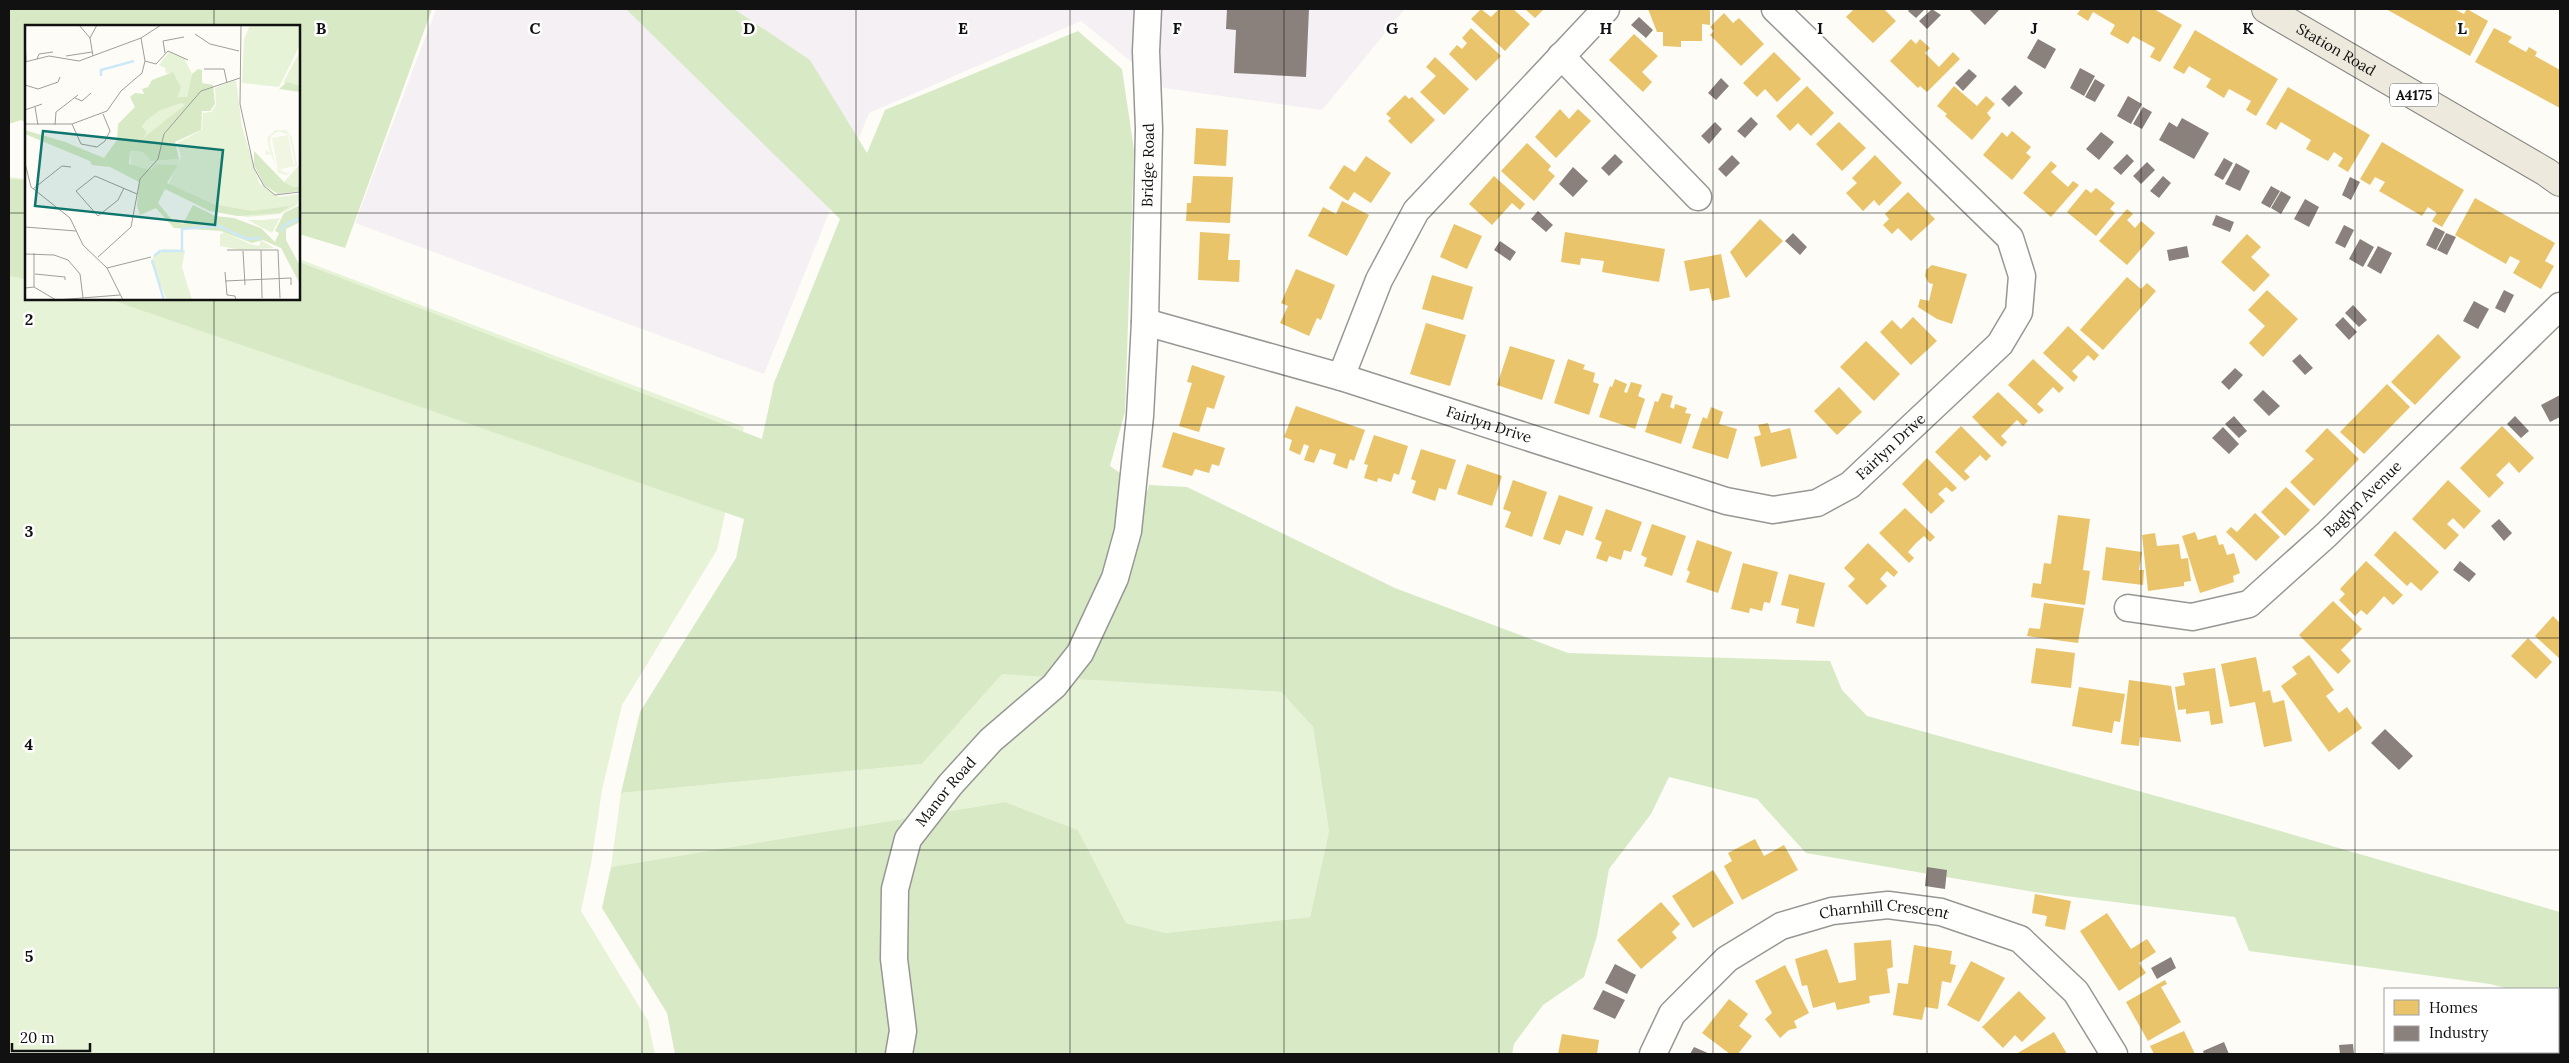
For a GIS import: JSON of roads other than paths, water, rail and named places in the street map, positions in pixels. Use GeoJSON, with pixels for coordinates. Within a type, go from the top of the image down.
{"type":"FeatureCollection","features":[{"type":"Feature","properties":{"kind":"main road","name":"Station Road"},"geometry":{"type":"LineString","coordinates":[[2266,9],[2546,172],[2560,182]]}},
{"type":"Feature","properties":{"kind":"street","name":"Bridge Road"},"geometry":{"type":"LineString","coordinates":[[1115,578],[1128,531],[1140,416],[1145,322],[1149,130],[1146,51],[1148,9]]}},
{"type":"Feature","properties":{"kind":"street"},"geometry":{"type":"LineString","coordinates":[[1340,377],[1378,280],[1416,211],[1606,9]]}},
{"type":"Feature","properties":{"kind":"street","name":"Fairlyn Drive"},"geometry":{"type":"LineString","coordinates":[[1145,322],[1340,377],[1726,501],[1773,510],[1817,503],[1850,485],[2000,344],[2019,312],[2022,276],[2010,238],[1775,9]]}},
{"type":"Feature","properties":{"kind":"street"},"geometry":{"type":"LineString","coordinates":[[1561,56],[1698,197]]}},
{"type":"Feature","properties":{"kind":"street","name":"Baglyn Avenue"},"geometry":{"type":"LineString","coordinates":[[2128,608],[2192,617],[2249,604],[2326,535],[2560,306]]}},
{"type":"Feature","properties":{"kind":"street","name":"Manor Road"},"geometry":{"type":"LineString","coordinates":[[899,1054],[902,1031],[894,960],[895,889],[908,839],[950,786],[991,740],[1054,686],[1080,653],[1115,578]]}},
{"type":"Feature","properties":{"kind":"street","name":"Charnhill Crescent"},"geometry":{"type":"LineString","coordinates":[[1653,1054],[1672,1014],[1726,959],[1781,926],[1832,912],[1888,905],[1941,912],[2020,939],[2076,992],[2114,1054]]}}]}
